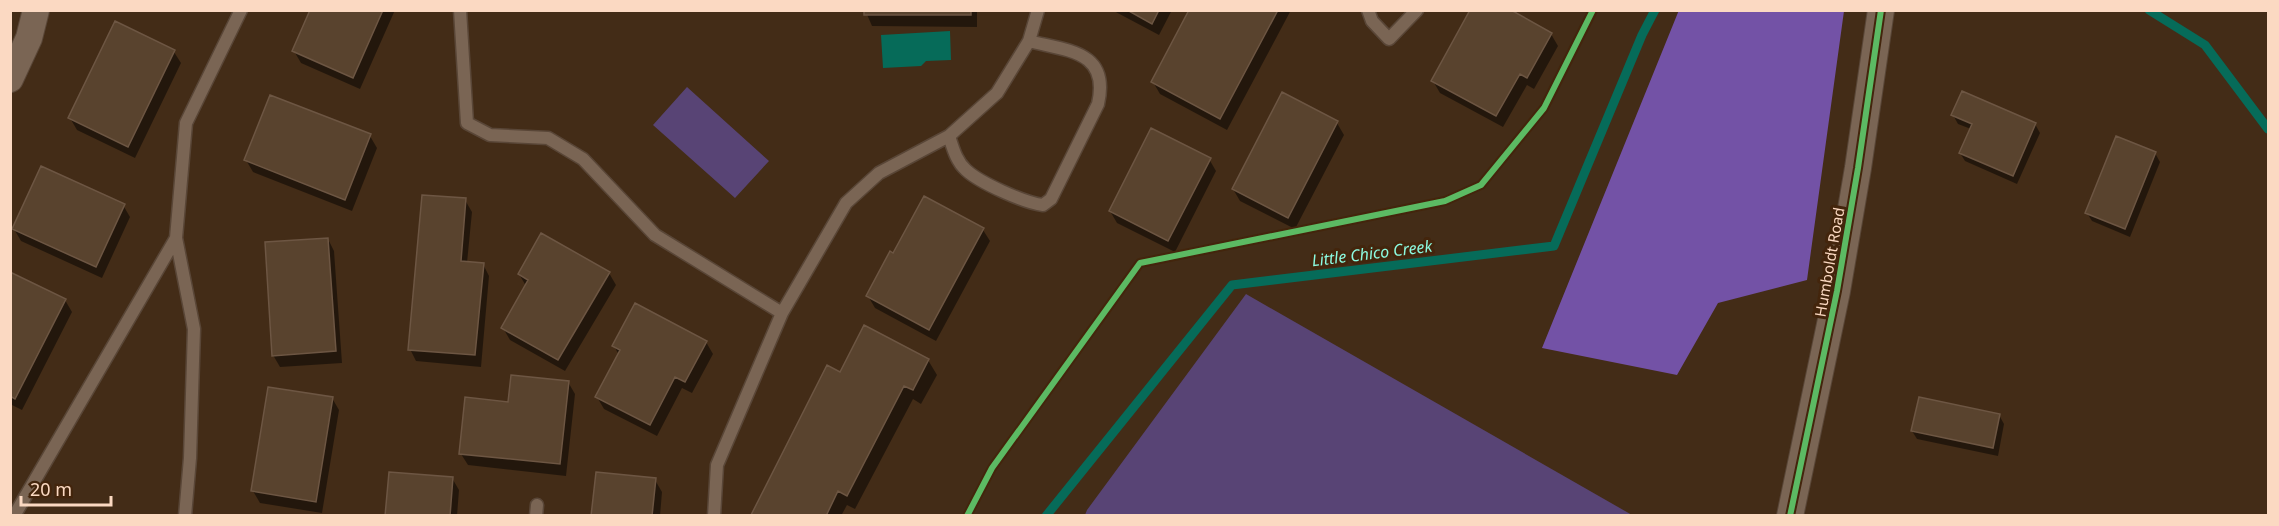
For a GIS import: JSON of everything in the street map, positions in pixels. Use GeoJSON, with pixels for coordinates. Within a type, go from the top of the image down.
{"type":"FeatureCollection","features":[{"type":"Feature","properties":{"kind":"street"},"geometry":{"type":"LineString","coordinates":[[10,79],[29,38],[36,10]]}},
{"type":"Feature","properties":{"kind":"street","name":"Humboldt Road"},"geometry":{"type":"LineString","coordinates":[[1790,516],[1837,291],[1881,10]]}},
{"type":"Feature","properties":{"kind":"lane"},"geometry":{"type":"LineString","coordinates":[[460,10],[467,123],[490,135],[548,138],[583,159],[655,235],[782,313]]}},
{"type":"Feature","properties":{"kind":"lane"},"geometry":{"type":"LineString","coordinates":[[714,516],[717,465],[782,313],[846,203],[879,173],[949,136],[997,93],[1029,41],[1038,10]]}},
{"type":"Feature","properties":{"kind":"lane"},"geometry":{"type":"LineString","coordinates":[[1368,10],[1372,21],[1389,39],[1417,10]]}},
{"type":"Feature","properties":{"kind":"lane"},"geometry":{"type":"LineString","coordinates":[[185,516],[190,458],[194,329],[176,238],[186,123],[240,11]]}},
{"type":"Feature","properties":{"kind":"lane"},"geometry":{"type":"LineString","coordinates":[[949,136],[957,158],[966,170],[980,179],[1030,204],[1043,205],[1051,199],[1098,104],[1101,90],[1100,77],[1091,61],[1074,52],[1029,41]]}},
{"type":"Feature","properties":{"kind":"lane"},"geometry":{"type":"LineString","coordinates":[[14,516],[176,238]]}},
{"type":"Feature","properties":{"kind":"shaded area"},"geometry":{"type":"Polygon","coordinates":[[[1679,10],[1844,11],[1807,280],[1718,303],[1677,375],[1542,348],[1679,10]]]}},
{"type":"Feature","properties":{"kind":"shaded area"},"geometry":{"type":"Polygon","coordinates":[[[687,87],[769,161],[735,198],[653,125],[687,87]]]}},
{"type":"Feature","properties":{"kind":"shaded area"},"geometry":{"type":"Polygon","coordinates":[[[1246,294],[1632,515],[1085,515],[1246,294]]]}},
{"type":"Feature","properties":{"kind":"water"},"geometry":{"type":"Polygon","coordinates":[[[950,31],[951,60],[926,61],[921,66],[883,68],[881,35],[950,31]]]}},
{"type":"Feature","properties":{"kind":"building"},"geometry":{"type":"Polygon","coordinates":[[[310,10],[383,10],[353,78],[292,51],[310,10]]]}},
{"type":"Feature","properties":{"kind":"building"},"geometry":{"type":"Polygon","coordinates":[[[864,10],[971,10],[971,15],[864,15],[864,10]]]}},
{"type":"Feature","properties":{"kind":"building"},"geometry":{"type":"Polygon","coordinates":[[[1127,10],[1159,10],[1152,24],[1127,10]]]}},
{"type":"Feature","properties":{"kind":"building"},"geometry":{"type":"Polygon","coordinates":[[[1189,10],[1278,10],[1220,119],[1151,82],[1189,10]]]}},
{"type":"Feature","properties":{"kind":"building"},"geometry":{"type":"Polygon","coordinates":[[[1470,10],[1511,10],[1552,33],[1527,78],[1520,74],[1496,116],[1431,81],[1470,10]]]}},
{"type":"Feature","properties":{"kind":"building"},"geometry":{"type":"Polygon","coordinates":[[[115,21],[175,50],[128,147],[68,118],[115,21]]]}},
{"type":"Feature","properties":{"kind":"building"},"geometry":{"type":"Polygon","coordinates":[[[1962,91],[2036,123],[2013,176],[1959,153],[1972,124],[1951,115],[1962,91]]]}},
{"type":"Feature","properties":{"kind":"building"},"geometry":{"type":"Polygon","coordinates":[[[1282,92],[1338,121],[1288,218],[1232,189],[1282,92]]]}},
{"type":"Feature","properties":{"kind":"building"},"geometry":{"type":"Polygon","coordinates":[[[270,95],[371,134],[345,200],[244,160],[270,95]]]}},
{"type":"Feature","properties":{"kind":"building"},"geometry":{"type":"Polygon","coordinates":[[[1151,128],[1211,158],[1168,241],[1109,211],[1151,128]]]}},
{"type":"Feature","properties":{"kind":"building"},"geometry":{"type":"Polygon","coordinates":[[[2116,136],[2156,152],[2125,229],[2085,213],[2116,136]]]}},
{"type":"Feature","properties":{"kind":"building"},"geometry":{"type":"Polygon","coordinates":[[[41,166],[125,204],[96,267],[12,229],[41,166]]]}},
{"type":"Feature","properties":{"kind":"building"},"geometry":{"type":"Polygon","coordinates":[[[422,195],[466,198],[461,261],[484,263],[475,355],[408,350],[422,195]]]}},
{"type":"Feature","properties":{"kind":"building"},"geometry":{"type":"Polygon","coordinates":[[[924,196],[984,228],[929,330],[866,296],[890,251],[893,253],[924,196]]]}},
{"type":"Feature","properties":{"kind":"building"},"geometry":{"type":"Polygon","coordinates":[[[541,233],[610,272],[558,360],[501,328],[528,280],[518,274],[541,233]]]}},
{"type":"Feature","properties":{"kind":"building"},"geometry":{"type":"Polygon","coordinates":[[[328,238],[336,351],[272,356],[265,242],[328,238]]]}},
{"type":"Feature","properties":{"kind":"building"},"geometry":{"type":"Polygon","coordinates":[[[10,272],[66,299],[15,399],[10,396],[10,272]]]}},
{"type":"Feature","properties":{"kind":"building"},"geometry":{"type":"Polygon","coordinates":[[[635,303],[707,341],[685,382],[675,377],[650,425],[595,397],[620,350],[612,346],[635,303]]]}},
{"type":"Feature","properties":{"kind":"building"},"geometry":{"type":"Polygon","coordinates":[[[864,325],[929,359],[913,390],[904,386],[847,496],[838,491],[826,516],[751,515],[827,365],[840,372],[864,325]]]}},
{"type":"Feature","properties":{"kind":"building"},"geometry":{"type":"Polygon","coordinates":[[[511,375],[569,381],[560,464],[459,454],[465,397],[508,402],[511,375]]]}},
{"type":"Feature","properties":{"kind":"building"},"geometry":{"type":"Polygon","coordinates":[[[268,387],[333,397],[316,502],[251,491],[268,387]]]}},
{"type":"Feature","properties":{"kind":"building"},"geometry":{"type":"Polygon","coordinates":[[[1919,397],[2000,414],[1993,448],[1911,431],[1919,397]]]}},
{"type":"Feature","properties":{"kind":"building"},"geometry":{"type":"Polygon","coordinates":[[[389,472],[453,477],[450,516],[385,516],[389,472]]]}},
{"type":"Feature","properties":{"kind":"building"},"geometry":{"type":"Polygon","coordinates":[[[596,472],[656,478],[652,516],[591,516],[596,472]]]}},
{"type":"Feature","properties":{"kind":"waterway","name":"Little Chico Creek"},"geometry":{"type":"LineString","coordinates":[[1046,516],[1232,285],[1554,246],[1642,35],[1655,10]]}},
{"type":"Feature","properties":{"kind":"waterway"},"geometry":{"type":"LineString","coordinates":[[2149,10],[2205,45],[2268,129]]}},
{"type":"Feature","properties":{"kind":"cycle path"},"geometry":{"type":"LineString","coordinates":[[967,516],[992,468],[1140,263],[1445,201],[1481,185],[1544,108],[1593,10]]}},
{"type":"Feature","properties":{"kind":"cycle path"},"geometry":{"type":"LineString","coordinates":[[1790,516],[1837,291],[1881,10]]}}]}
